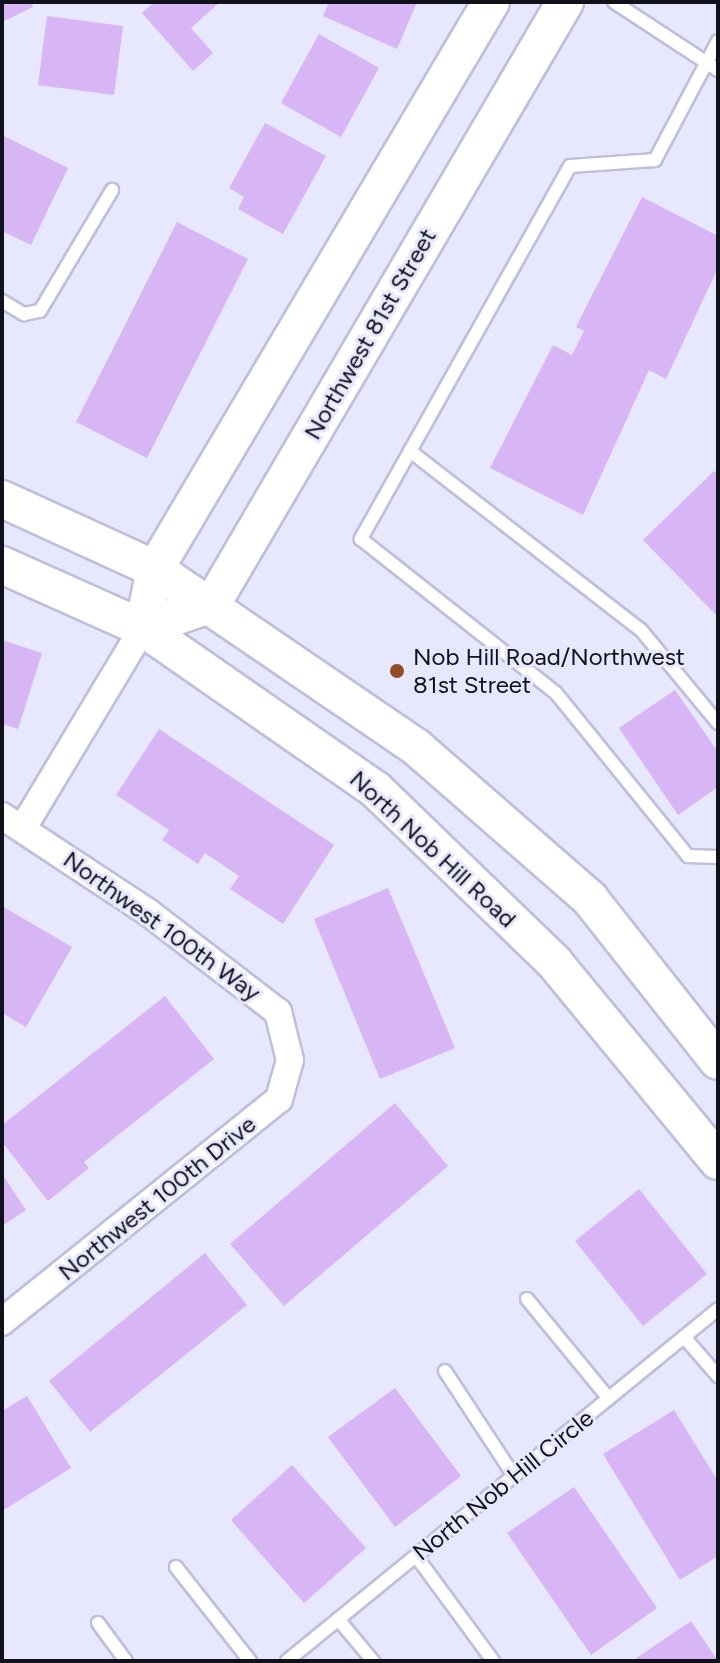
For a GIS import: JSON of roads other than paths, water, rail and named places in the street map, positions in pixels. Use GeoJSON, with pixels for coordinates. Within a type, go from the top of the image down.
{"type":"FeatureCollection","features":[{"type":"Feature","properties":{"kind":"main road"},"geometry":{"type":"LineString","coordinates":[[143,628],[155,569],[491,2]]}},
{"type":"Feature","properties":{"kind":"main road","name":"Northwest 81st Street"},"geometry":{"type":"LineString","coordinates":[[212,604],[565,2]]}},
{"type":"Feature","properties":{"kind":"main road"},"geometry":{"type":"LineString","coordinates":[[2,499],[155,569],[212,604],[416,747],[590,899],[718,1061]]}},
{"type":"Feature","properties":{"kind":"main road","name":"North Nob Hill Road"},"geometry":{"type":"LineString","coordinates":[[2,565],[143,628],[376,790],[554,962],[718,1161]]}},
{"type":"Feature","properties":{"kind":"main road"},"geometry":{"type":"LineString","coordinates":[[143,628],[212,604]]}},
{"type":"Feature","properties":{"kind":"street"},"geometry":{"type":"LineString","coordinates":[[13,821],[143,628]]}},
{"type":"Feature","properties":{"kind":"street","name":"Northwest 100th Way"},"geometry":{"type":"LineString","coordinates":[[13,821],[278,1012],[290,1060]]}},
{"type":"Feature","properties":{"kind":"street","name":"Northwest 100th Drive"},"geometry":{"type":"LineString","coordinates":[[2,1322],[279,1099],[290,1060]]}},
{"type":"Feature","properties":{"kind":"lane"},"geometry":{"type":"LineString","coordinates":[[614,2],[713,67]]}},
{"type":"Feature","properties":{"kind":"lane"},"geometry":{"type":"LineString","coordinates":[[718,41],[713,67],[655,160],[570,166],[361,539],[556,693],[688,856],[718,857]]}},
{"type":"Feature","properties":{"kind":"lane"},"geometry":{"type":"LineString","coordinates":[[2,301],[24,314],[40,311],[112,190]]}},
{"type":"Feature","properties":{"kind":"lane"},"geometry":{"type":"LineString","coordinates":[[410,451],[641,630],[718,723]]}},
{"type":"Feature","properties":{"kind":"lane"},"geometry":{"type":"LineString","coordinates":[[527,1299],[609,1399]]}},
{"type":"Feature","properties":{"kind":"lane","name":"North Nob Hill Circle"},"geometry":{"type":"LineString","coordinates":[[287,1661],[718,1309]]}},
{"type":"Feature","properties":{"kind":"lane"},"geometry":{"type":"LineString","coordinates":[[684,1337],[718,1376]]}},
{"type":"Feature","properties":{"kind":"lane"},"geometry":{"type":"LineString","coordinates":[[445,1371],[514,1476]]}},
{"type":"Feature","properties":{"kind":"lane"},"geometry":{"type":"LineString","coordinates":[[416,1556],[493,1661]]}},
{"type":"Feature","properties":{"kind":"lane"},"geometry":{"type":"LineString","coordinates":[[176,1567],[250,1661]]}},
{"type":"Feature","properties":{"kind":"lane"},"geometry":{"type":"LineString","coordinates":[[338,1619],[373,1661]]}},
{"type":"Feature","properties":{"kind":"lane"},"geometry":{"type":"LineString","coordinates":[[98,1623],[126,1661]]}},
{"type":"Feature","properties":{"kind":"place","name":"Nob Hill Road/Northwest 81st Street"},"geometry":{"type":"Point","coordinates":[397,671]}}]}
